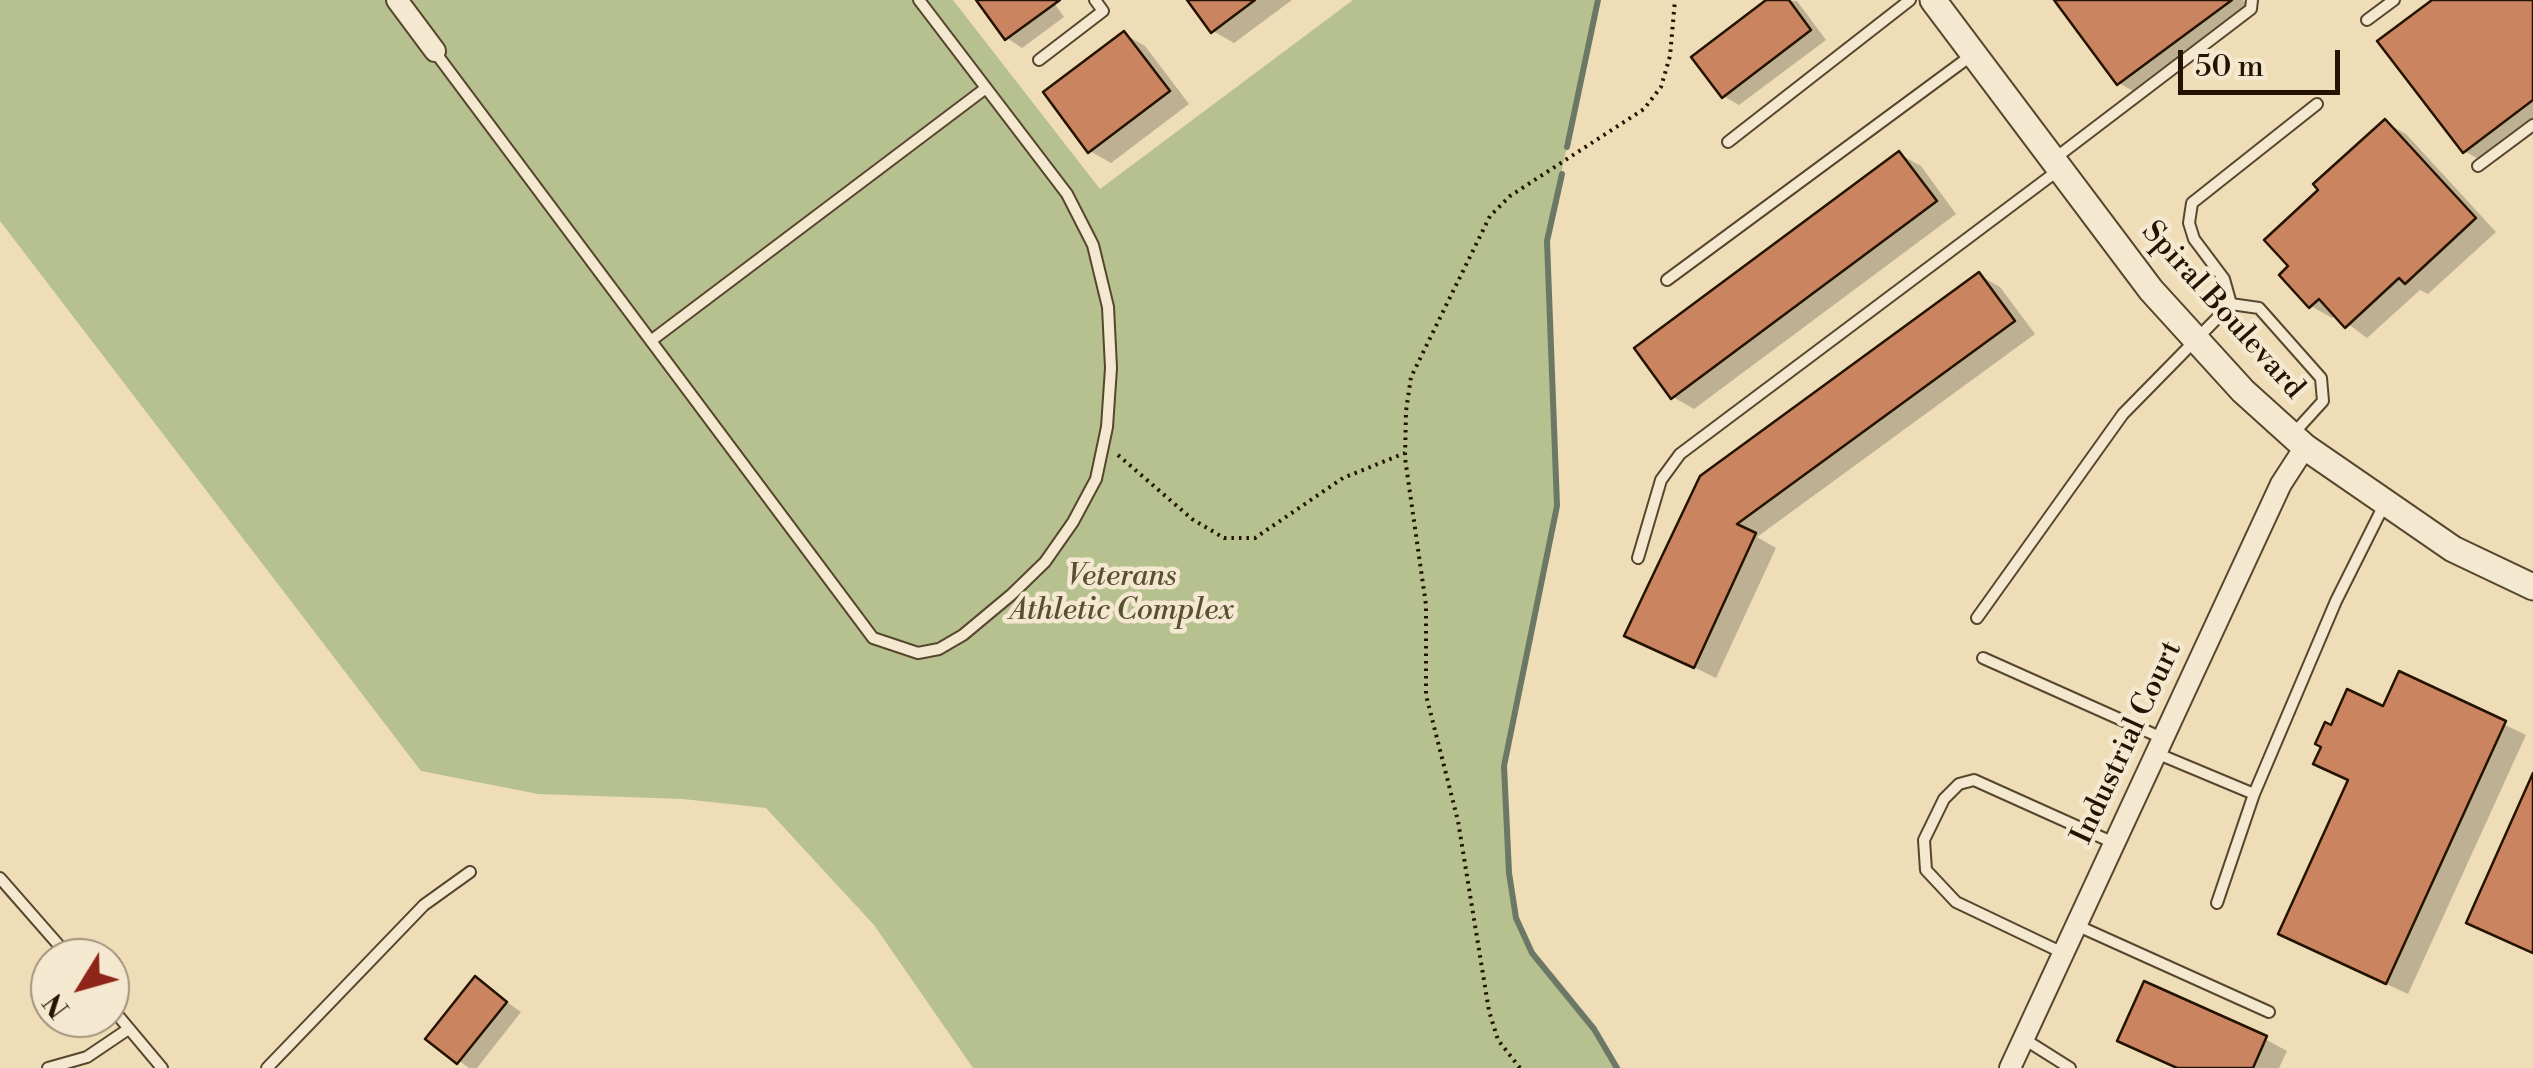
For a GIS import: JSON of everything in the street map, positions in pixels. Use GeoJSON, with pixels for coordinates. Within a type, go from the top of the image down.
{"type":"FeatureCollection","features":[{"type":"Feature","properties":{"kind":"street"},"geometry":{"type":"LineString","coordinates":[[397,0],[435,51]]}},
{"type":"Feature","properties":{"kind":"street","name":"Spiral Boulevard"},"geometry":{"type":"LineString","coordinates":[[1933,0],[2151,290],[2243,392],[2299,441],[2453,549],[2533,587]]}},
{"type":"Feature","properties":{"kind":"street","name":"Industrial Court"},"geometry":{"type":"LineString","coordinates":[[2010,1068],[2299,441]]}},
{"type":"Feature","properties":{"kind":"lane"},"geometry":{"type":"LineString","coordinates":[[435,51],[874,638],[918,653],[939,649],[963,635],[1045,562],[1096,479],[1112,368],[1108,306],[1093,245],[1067,194],[919,0]]}},
{"type":"Feature","properties":{"kind":"lane"},"geometry":{"type":"LineString","coordinates":[[1039,60],[1103,11],[1095,0]]}},
{"type":"Feature","properties":{"kind":"lane"},"geometry":{"type":"LineString","coordinates":[[1728,142],[1910,0]]}},
{"type":"Feature","properties":{"kind":"lane"},"geometry":{"type":"LineString","coordinates":[[1638,558],[1661,480],[1680,454],[2057,164],[2251,10],[2252,0]]}},
{"type":"Feature","properties":{"kind":"lane"},"geometry":{"type":"LineString","coordinates":[[2367,20],[2394,0]]}},
{"type":"Feature","properties":{"kind":"lane"},"geometry":{"type":"LineString","coordinates":[[1667,280],[1974,54]]}},
{"type":"Feature","properties":{"kind":"lane"},"geometry":{"type":"LineString","coordinates":[[652,340],[986,88]]}},
{"type":"Feature","properties":{"kind":"lane"},"geometry":{"type":"LineString","coordinates":[[2231,304],[2224,279],[2194,239],[2189,222],[2192,202],[2317,104]]}},
{"type":"Feature","properties":{"kind":"lane"},"geometry":{"type":"LineString","coordinates":[[2478,166],[2533,125]]}},
{"type":"Feature","properties":{"kind":"lane"},"geometry":{"type":"LineString","coordinates":[[1976,618],[2124,414],[2231,304]]}},
{"type":"Feature","properties":{"kind":"lane"},"geometry":{"type":"LineString","coordinates":[[2231,304],[2259,308],[2320,378],[2323,401],[2299,441]]}},
{"type":"Feature","properties":{"kind":"lane"},"geometry":{"type":"LineString","coordinates":[[2218,903],[2254,794],[2336,601],[2386,502]]}},
{"type":"Feature","properties":{"kind":"lane"},"geometry":{"type":"LineString","coordinates":[[1982,658],[2254,794]]}},
{"type":"Feature","properties":{"kind":"lane"},"geometry":{"type":"LineString","coordinates":[[2063,953],[1956,902],[1926,870],[1924,840],[1944,798],[1959,784],[1974,780],[2114,843]]}},
{"type":"Feature","properties":{"kind":"lane"},"geometry":{"type":"LineString","coordinates":[[266,1068],[424,906],[470,872]]}},
{"type":"Feature","properties":{"kind":"lane"},"geometry":{"type":"LineString","coordinates":[[0,878],[52,938]]}},
{"type":"Feature","properties":{"kind":"lane"},"geometry":{"type":"LineString","coordinates":[[2076,925],[2269,1012]]}},
{"type":"Feature","properties":{"kind":"lane"},"geometry":{"type":"LineString","coordinates":[[130,1033],[162,1068]]}},
{"type":"Feature","properties":{"kind":"lane"},"geometry":{"type":"LineString","coordinates":[[48,1068],[87,1056],[115,1038]]}},
{"type":"Feature","properties":{"kind":"lane"},"geometry":{"type":"LineString","coordinates":[[2024,1038],[2070,1068]]}},
{"type":"Feature","properties":{"kind":"path"},"geometry":{"type":"LineString","coordinates":[[1520,1068],[1498,1040],[1489,1010],[1458,821],[1426,694],[1426,605],[1405,453],[1411,377],[1490,216],[1510,196],[1644,110],[1661,87],[1670,56],[1675,0]]}},
{"type":"Feature","properties":{"kind":"path"},"geometry":{"type":"LineString","coordinates":[[1103,446],[1152,481],[1192,519],[1224,538],[1254,538],[1343,478],[1405,453]]}},
{"type":"Feature","properties":{"kind":"green space","name":"Veterans Athletic Complex"},"geometry":{"type":"Polygon","coordinates":[[[0,0],[953,0],[1100,189],[1353,0],[1598,0],[1547,241],[1557,506],[1504,766],[1509,873],[1516,918],[1532,953],[1594,1029],[1617,1068],[973,1068],[874,925],[766,808],[683,799],[538,794],[421,771],[0,221],[0,0]]]}},
{"type":"Feature","properties":{"kind":"building"},"geometry":{"type":"Polygon","coordinates":[[[976,0],[1060,0],[1005,40],[976,0]]]}},
{"type":"Feature","properties":{"kind":"building"},"geometry":{"type":"Polygon","coordinates":[[[1187,0],[1255,0],[1211,33],[1187,0]]]}},
{"type":"Feature","properties":{"kind":"building"},"geometry":{"type":"Polygon","coordinates":[[[1766,0],[1789,0],[1811,30],[1722,98],[1691,57],[1766,0]]]}},
{"type":"Feature","properties":{"kind":"building"},"geometry":{"type":"Polygon","coordinates":[[[2054,0],[2232,0],[2117,85],[2054,0]]]}},
{"type":"Feature","properties":{"kind":"building"},"geometry":{"type":"Polygon","coordinates":[[[2432,0],[2533,0],[2533,100],[2463,153],[2377,41],[2432,0]]]}},
{"type":"Feature","properties":{"kind":"building"},"geometry":{"type":"Polygon","coordinates":[[[1124,31],[1170,91],[1088,153],[1043,92],[1124,31]]]}},
{"type":"Feature","properties":{"kind":"building"},"geometry":{"type":"Polygon","coordinates":[[[2385,119],[2476,218],[2405,284],[2399,278],[2345,328],[2319,299],[2309,308],[2279,275],[2288,266],[2264,240],[2318,190],[2313,184],[2385,119]]]}},
{"type":"Feature","properties":{"kind":"building"},"geometry":{"type":"Polygon","coordinates":[[[1899,151],[1937,201],[1671,399],[1634,348],[1899,151]]]}},
{"type":"Feature","properties":{"kind":"building"},"geometry":{"type":"Polygon","coordinates":[[[1979,272],[2015,321],[1737,524],[1756,533],[1694,668],[1624,636],[1700,476],[1979,272]]]}},
{"type":"Feature","properties":{"kind":"building"},"geometry":{"type":"Polygon","coordinates":[[[2399,671],[2506,721],[2386,984],[2278,934],[2348,780],[2313,764],[2321,747],[2315,744],[2325,722],[2331,725],[2347,689],[2383,706],[2399,671]]]}},
{"type":"Feature","properties":{"kind":"building"},"geometry":{"type":"Polygon","coordinates":[[[2533,773],[2533,953],[2466,923],[2533,773]]]}},
{"type":"Feature","properties":{"kind":"building"},"geometry":{"type":"Polygon","coordinates":[[[475,976],[507,1002],[457,1064],[425,1039],[475,976]]]}},
{"type":"Feature","properties":{"kind":"building"},"geometry":{"type":"Polygon","coordinates":[[[2144,981],[2267,1036],[2253,1068],[2177,1068],[2117,1041],[2144,981]]]}},
{"type":"Feature","properties":{"kind":"waterway"},"geometry":{"type":"LineString","coordinates":[[1567,147],[1598,0]]}},
{"type":"Feature","properties":{"kind":"waterway"},"geometry":{"type":"LineString","coordinates":[[1562,174],[1547,241],[1557,506],[1504,766],[1509,873],[1516,918],[1532,953],[1594,1029],[1617,1068]]}}]}
